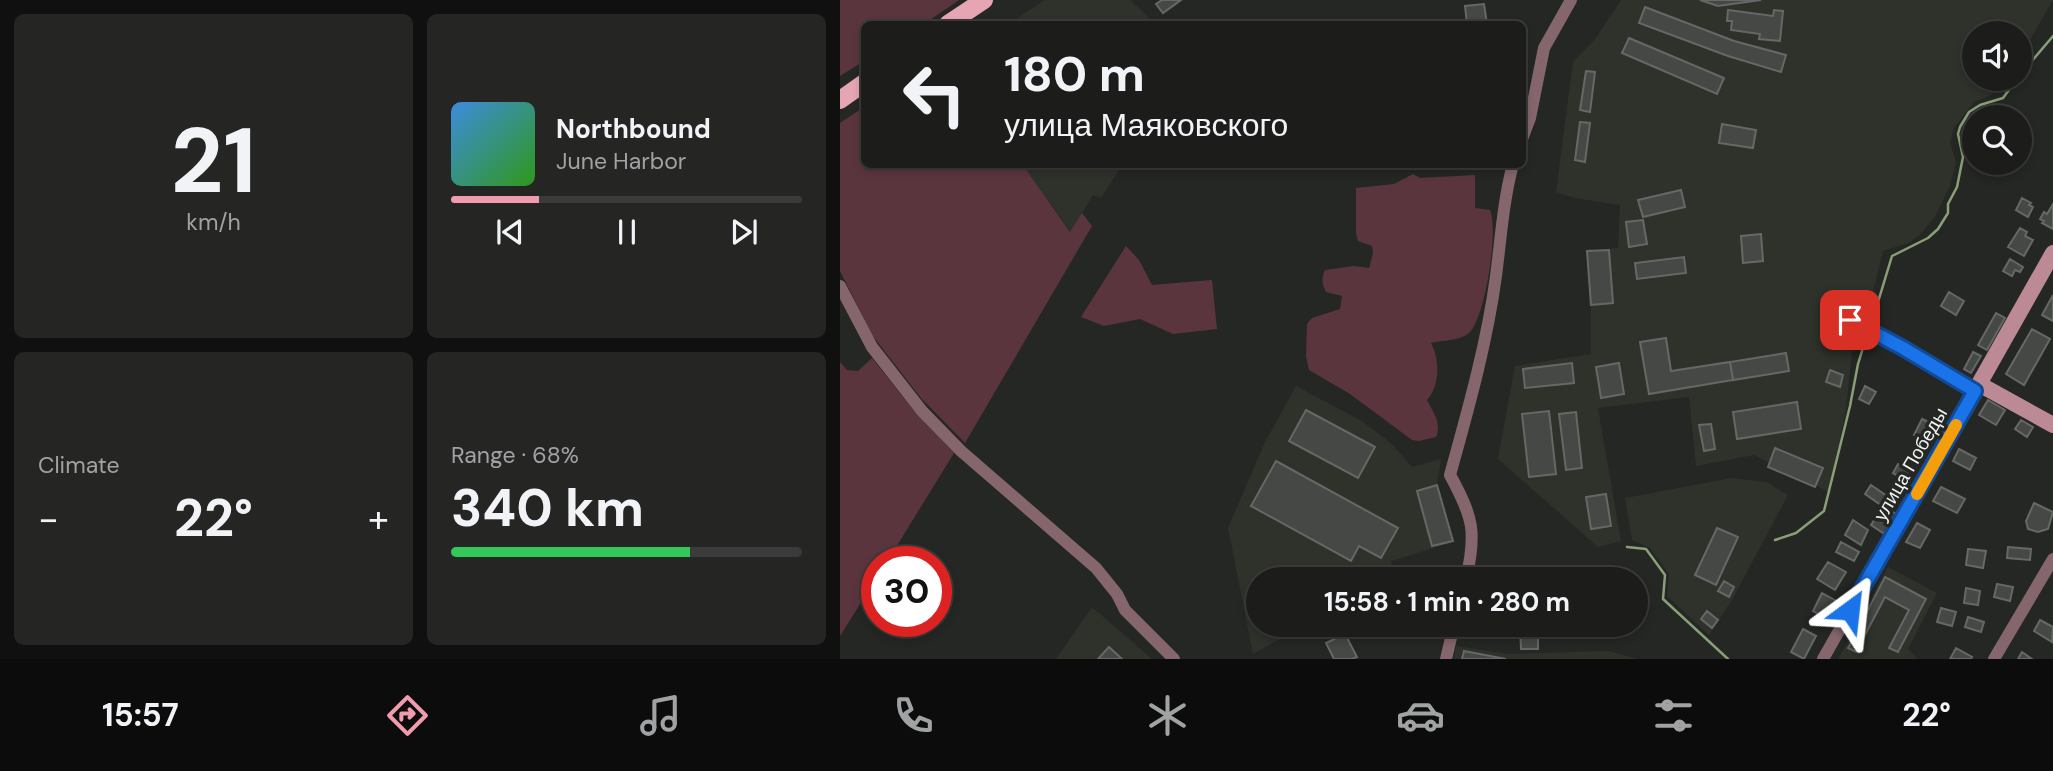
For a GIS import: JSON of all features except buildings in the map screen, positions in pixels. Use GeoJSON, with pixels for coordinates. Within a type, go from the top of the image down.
{"type":"FeatureCollection","features":[{"type":"Feature","properties":{"kind":"main road"},"geometry":{"type":"LineString","coordinates":[[952,21],[984,0]]}},
{"type":"Feature","properties":{"kind":"main road"},"geometry":{"type":"LineString","coordinates":[[840,100],[861,85]]}},
{"type":"Feature","properties":{"kind":"street"},"geometry":{"type":"LineString","coordinates":[[1526,128],[1544,48],[1571,0]]}},
{"type":"Feature","properties":{"kind":"street"},"geometry":{"type":"LineString","coordinates":[[1469,567],[1474,542],[1472,529],[1461,495],[1450,475],[1461,439],[1485,332],[1496,276],[1506,191],[1512,168]]}},
{"type":"Feature","properties":{"kind":"street","name":"улица Победы"},"geometry":{"type":"LineString","coordinates":[[1823,659],[2053,253]]}},
{"type":"Feature","properties":{"kind":"street"},"geometry":{"type":"LineString","coordinates":[[840,286],[872,347],[922,411],[961,451],[1096,568],[1125,610],[1174,659]]}},
{"type":"Feature","properties":{"kind":"street"},"geometry":{"type":"LineString","coordinates":[[1850,320],[2053,425]]}},
{"type":"Feature","properties":{"kind":"street"},"geometry":{"type":"LineString","coordinates":[[1994,659],[2053,559]]}},
{"type":"Feature","properties":{"kind":"street"},"geometry":{"type":"LineString","coordinates":[[1446,659],[1451,637]]}},
{"type":"Feature","properties":{"kind":"shaded area"},"geometry":{"type":"Polygon","coordinates":[[[840,0],[959,0],[928,21],[861,21],[861,63],[840,76],[840,0]]]}},
{"type":"Feature","properties":{"kind":"shaded area"},"geometry":{"type":"Polygon","coordinates":[[[1045,0],[1130,0],[1152,21],[1014,21],[1045,0]]]}},
{"type":"Feature","properties":{"kind":"shaded area"},"geometry":{"type":"Polygon","coordinates":[[[1621,0],[2053,0],[2032,36],[2032,21],[1962,21],[1962,91],[1994,91],[1972,105],[1962,105],[1962,118],[1954,128],[1950,143],[1956,162],[1950,186],[1935,216],[1920,235],[1909,243],[1883,251],[1871,301],[1838,299],[1853,343],[1846,409],[1829,492],[1754,455],[1696,466],[1689,397],[1598,408],[1621,541],[1598,547],[1498,459],[1515,366],[1591,354],[1587,251],[1618,248],[1620,205],[1556,192],[1573,62],[1595,39],[1621,0]]]}},
{"type":"Feature","properties":{"kind":"shaded area"},"geometry":{"type":"Polygon","coordinates":[[[861,109],[861,168],[1025,168],[1070,232],[1082,213],[1092,226],[965,443],[921,398],[872,335],[840,271],[840,123],[861,109]]]}},
{"type":"Feature","properties":{"kind":"shaded area"},"geometry":{"type":"Polygon","coordinates":[[[1025,168],[1120,168],[1101,198],[1093,195],[1071,232],[1025,168]]]}},
{"type":"Feature","properties":{"kind":"shaded area"},"geometry":{"type":"Polygon","coordinates":[[[1413,174],[1420,178],[1475,175],[1475,208],[1490,210],[1493,236],[1489,274],[1475,325],[1461,338],[1431,343],[1437,372],[1434,387],[1427,400],[1436,418],[1438,432],[1436,437],[1419,441],[1412,440],[1350,394],[1309,370],[1306,356],[1307,324],[1312,318],[1340,309],[1342,296],[1326,292],[1323,279],[1325,270],[1354,266],[1369,268],[1372,246],[1358,241],[1356,233],[1356,188],[1394,184],[1413,174]]]}},
{"type":"Feature","properties":{"kind":"shaded area"},"geometry":{"type":"Polygon","coordinates":[[[1126,246],[1139,260],[1152,285],[1212,280],[1217,329],[1173,334],[1140,319],[1104,326],[1081,317],[1126,246]]]}},
{"type":"Feature","properties":{"kind":"shaded area"},"geometry":{"type":"Polygon","coordinates":[[[872,358],[911,407],[954,453],[897,546],[861,546],[861,603],[840,636],[840,362],[847,370],[858,371],[872,358]]]}},
{"type":"Feature","properties":{"kind":"shaded area"},"geometry":{"type":"Polygon","coordinates":[[[1296,386],[1362,421],[1393,445],[1412,467],[1441,459],[1437,484],[1453,542],[1391,561],[1392,567],[1246,567],[1246,619],[1228,528],[1265,442],[1296,386]]]}},
{"type":"Feature","properties":{"kind":"shaded area"},"geometry":{"type":"Polygon","coordinates":[[[1731,478],[1766,482],[1788,495],[1732,600],[1709,635],[1667,596],[1669,574],[1650,548],[1632,540],[1625,498],[1731,478]]]}},
{"type":"Feature","properties":{"kind":"shaded area"},"geometry":{"type":"Polygon","coordinates":[[[1888,567],[1937,593],[1908,649],[1918,659],[1838,659],[1888,567]]]}},
{"type":"Feature","properties":{"kind":"shaded area"},"geometry":{"type":"Polygon","coordinates":[[[1092,607],[1152,659],[1056,659],[1092,607]]]}},
{"type":"Feature","properties":{"kind":"shaded area"},"geometry":{"type":"Polygon","coordinates":[[[1250,637],[1284,637],[1253,654],[1250,637]]]}},
{"type":"Feature","properties":{"kind":"shaded area"},"geometry":{"type":"Polygon","coordinates":[[[1456,646],[1509,654],[1609,651],[1637,659],[1454,659],[1456,646]]]}},
{"type":"Feature","properties":{"kind":"waterway"},"geometry":{"type":"LineString","coordinates":[[2032,61],[2053,36]]}},
{"type":"Feature","properties":{"kind":"waterway"},"geometry":{"type":"LineString","coordinates":[[1871,325],[1892,256],[1928,238],[1938,229],[1948,213],[1948,204],[1957,187],[1963,157],[1958,134],[1960,127],[1969,112],[1980,105],[2003,98],[2008,91]]}},
{"type":"Feature","properties":{"kind":"waterway"},"geometry":{"type":"LineString","coordinates":[[1775,540],[1796,533],[1824,511],[1867,335]]}},
{"type":"Feature","properties":{"kind":"waterway"},"geometry":{"type":"LineString","coordinates":[[1627,547],[1646,549],[1665,575],[1663,599],[1728,659]]}},
{"type":"Feature","properties":{"kind":"slow traffic"},"geometry":{"type":"LineString","coordinates":[[1917,494],[1956,425]]}},
{"type":"Feature","properties":{"kind":"route"},"geometry":{"type":"LineString","coordinates":[[1850,320],[1975,391],[1850,610]]}}]}
